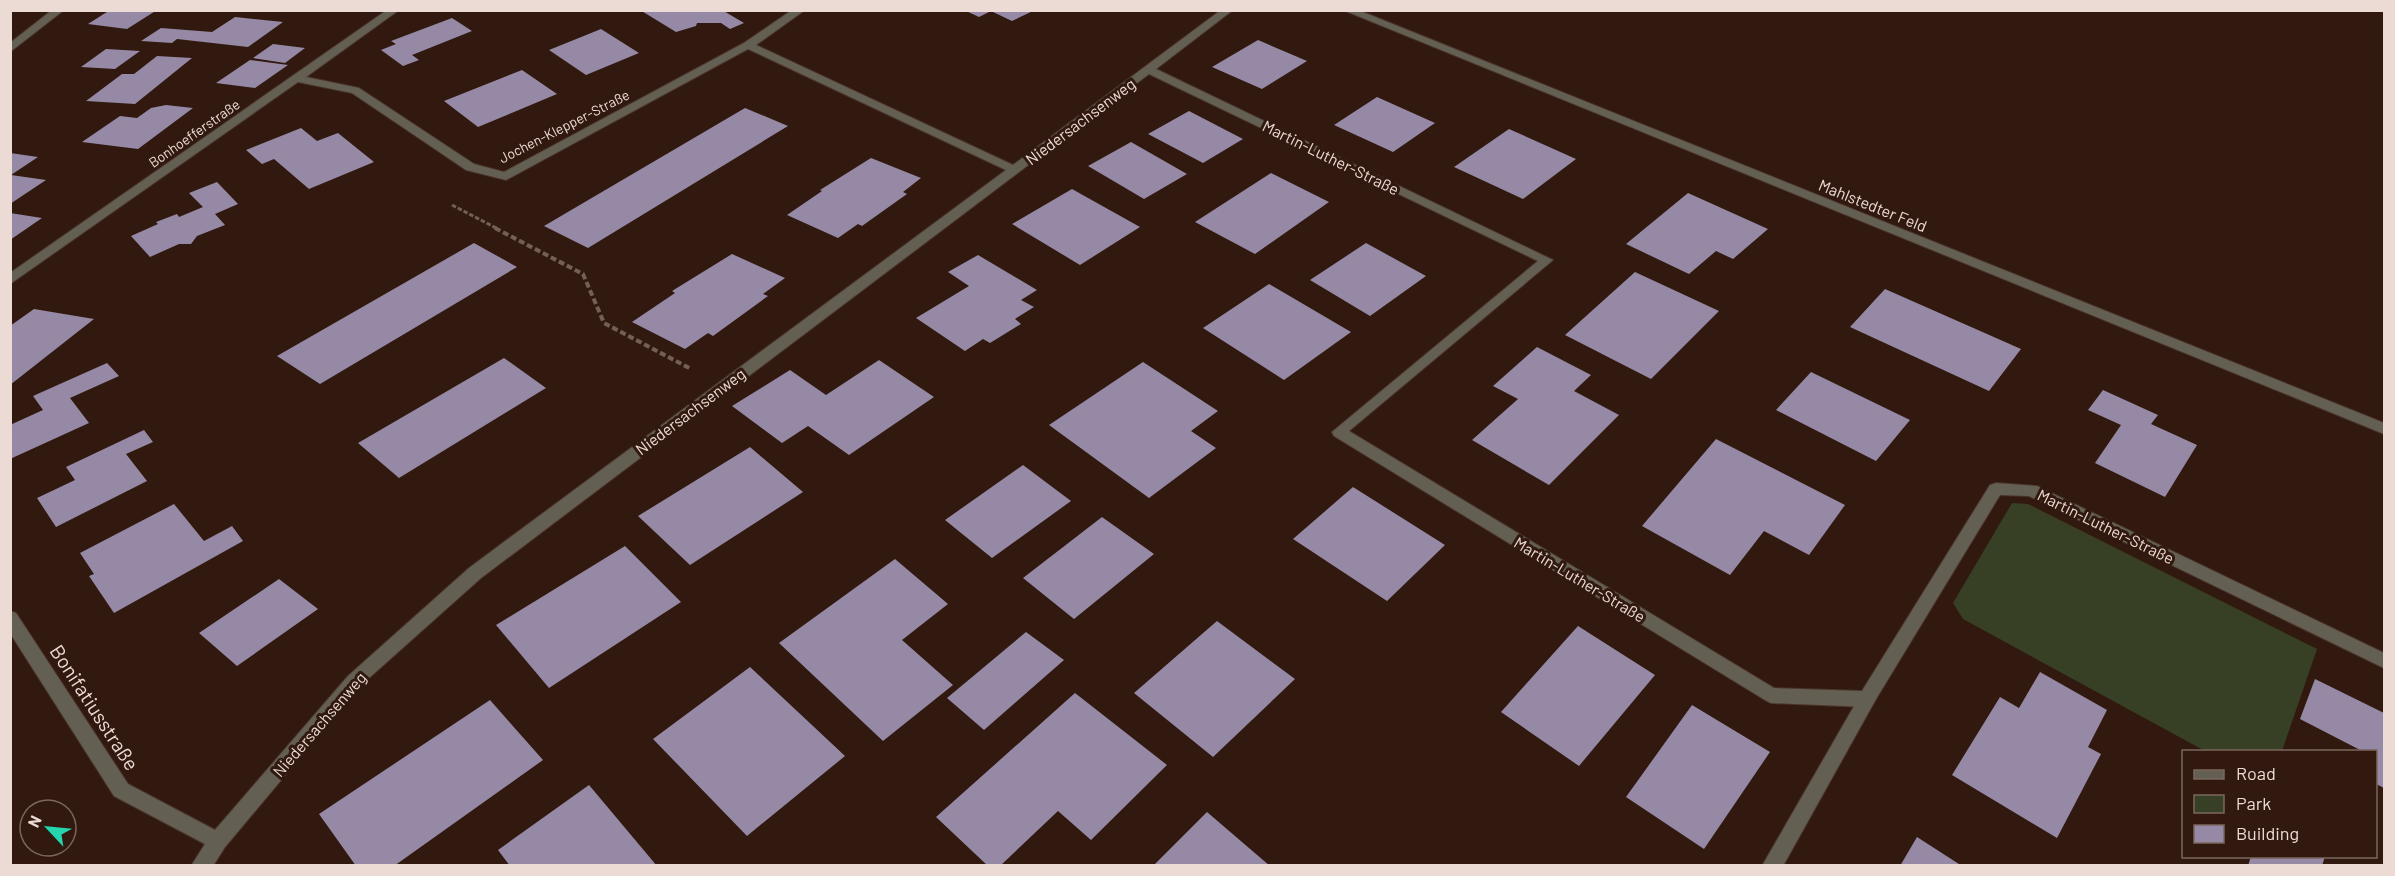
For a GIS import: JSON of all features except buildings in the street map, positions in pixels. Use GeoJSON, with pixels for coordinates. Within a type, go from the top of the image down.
{"type":"FeatureCollection","features":[{"type":"Feature","properties":{"kind":"street"},"geometry":{"type":"LineString","coordinates":[[10,49],[59,10]]}},
{"type":"Feature","properties":{"kind":"street","name":"Bonhoefferstraße"},"geometry":{"type":"LineString","coordinates":[[10,280],[394,10]]}},
{"type":"Feature","properties":{"kind":"street","name":"Jochen-Klepper-Straße"},"geometry":{"type":"LineString","coordinates":[[298,79],[355,90],[470,167],[506,176],[748,45],[800,10]]}},
{"type":"Feature","properties":{"kind":"street","name":"Niedersachsenweg"},"geometry":{"type":"LineString","coordinates":[[201,866],[218,841],[354,681],[475,573],[1228,10]]}},
{"type":"Feature","properties":{"kind":"street","name":"Mahlstedter Feld"},"geometry":{"type":"LineString","coordinates":[[1348,10],[2385,429]]}},
{"type":"Feature","properties":{"kind":"street"},"geometry":{"type":"LineString","coordinates":[[748,45],[1015,170]]}},
{"type":"Feature","properties":{"kind":"street","name":"Martin-Luther-Straße"},"geometry":{"type":"LineString","coordinates":[[1149,70],[1547,260],[1339,432],[1771,695],[1867,699],[1996,489],[2031,490],[2385,661]]}},
{"type":"Feature","properties":{"kind":"street","name":"Bonifatiusstraße"},"geometry":{"type":"LineString","coordinates":[[10,618],[121,790],[218,841]]}},
{"type":"Feature","properties":{"kind":"street"},"geometry":{"type":"LineString","coordinates":[[1772,866],[1867,699]]}},
{"type":"Feature","properties":{"kind":"path"},"geometry":{"type":"LineString","coordinates":[[452,206],[583,274],[604,323],[723,386]]}},
{"type":"Feature","properties":{"kind":"green space"},"geometry":{"type":"Polygon","coordinates":[[[2012,503],[2028,504],[2317,649],[2282,750],[2203,750],[1963,619],[1953,603],[2012,503]]]}}]}
